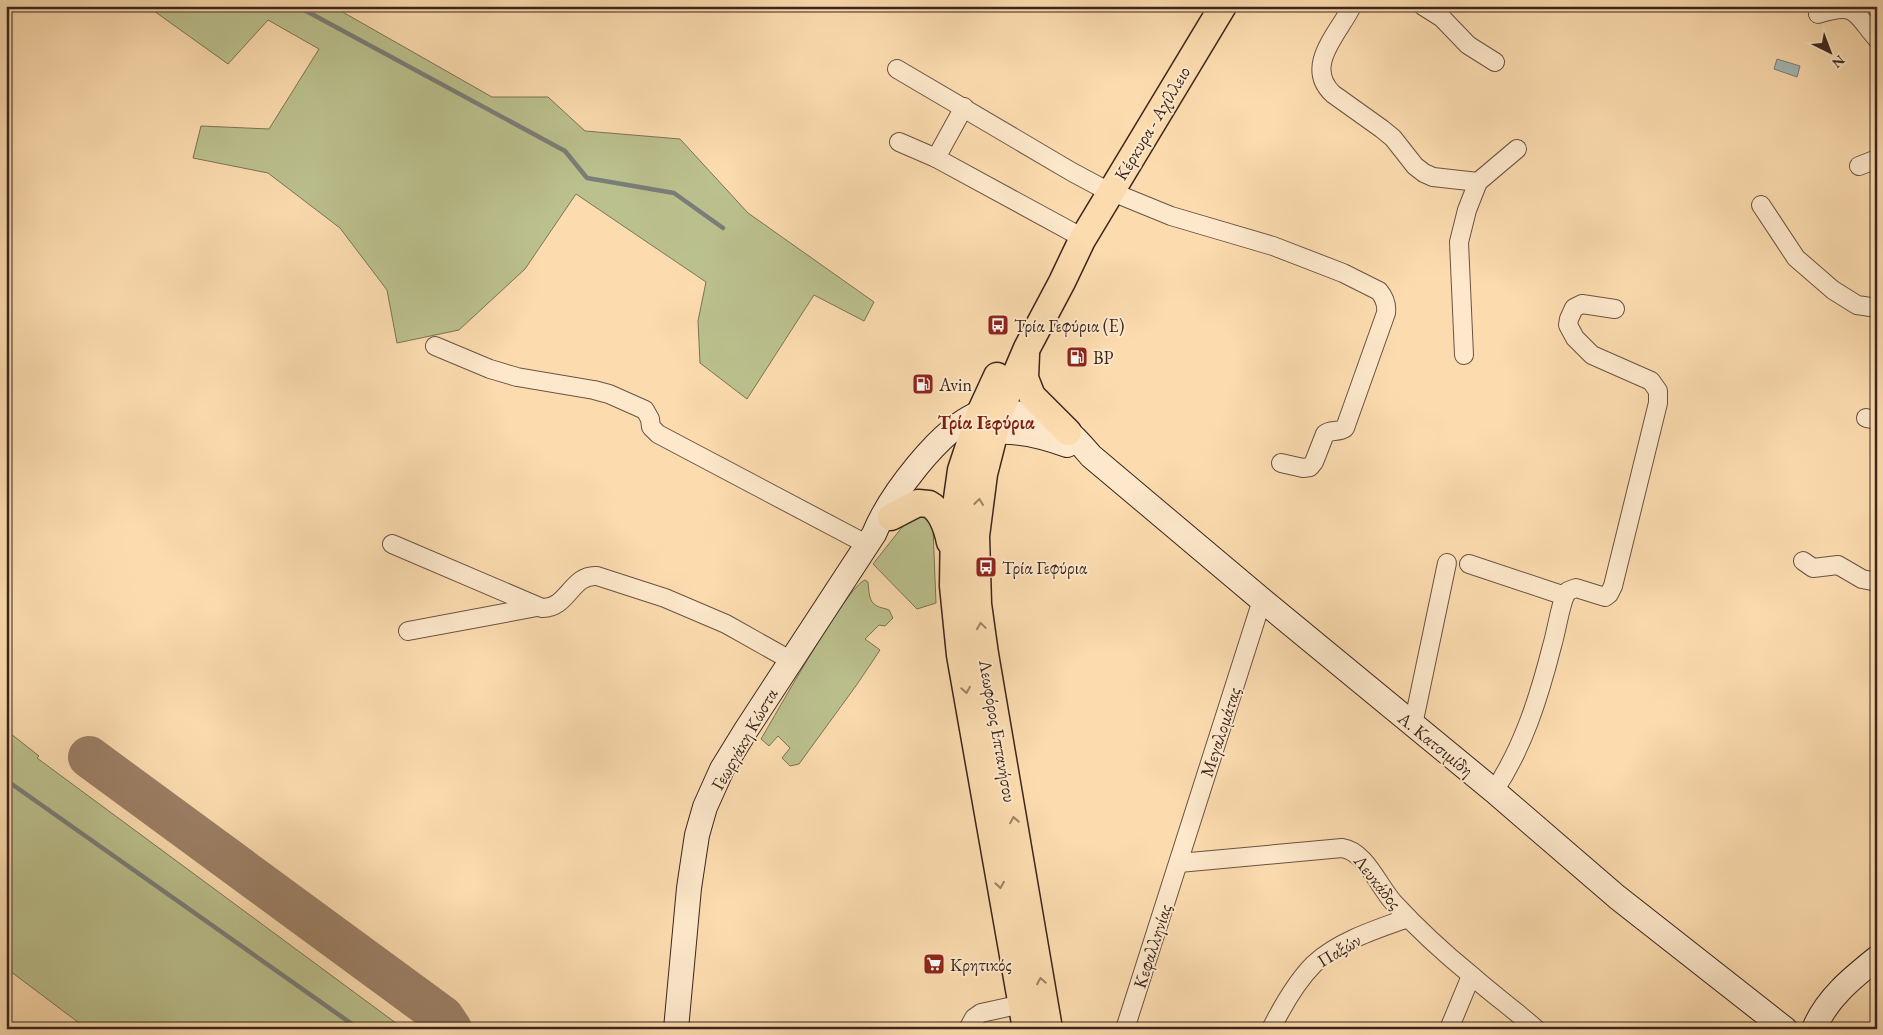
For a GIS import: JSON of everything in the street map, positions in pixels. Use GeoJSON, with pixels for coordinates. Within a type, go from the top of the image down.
{"type":"FeatureCollection","features":[{"type":"Feature","properties":{"kind":"main road","name":"Κέρκυρα - Αχίλλειο"},"geometry":{"type":"LineString","coordinates":[[991,430],[1027,348],[1062,282],[1082,239],[1223,6]]}},
{"type":"Feature","properties":{"kind":"main road","name":"Κέρκυρα - Αχίλλειο"},"geometry":{"type":"LineString","coordinates":[[991,430],[1014,342],[1052,277],[1082,239]]}},
{"type":"Feature","properties":{"kind":"main road"},"geometry":{"type":"LineString","coordinates":[[1027,348],[1024,372],[1032,396],[1068,432]]}},
{"type":"Feature","properties":{"kind":"main road","name":"Α. Κατσιμίδη"},"geometry":{"type":"LineString","coordinates":[[991,430],[1052,423],[1068,432],[1091,456],[1494,791],[1617,896],[1785,1029]]}},
{"type":"Feature","properties":{"kind":"main road","name":"Α. Κατσιμίδη"},"geometry":{"type":"LineString","coordinates":[[991,430],[1047,438],[1091,456]]}},
{"type":"Feature","properties":{"kind":"main road","name":"Γεωργάκη Κώστα"},"geometry":{"type":"LineString","coordinates":[[676,1029],[689,888],[697,835],[705,807],[722,769],[790,660],[878,532],[915,486],[942,458],[956,447],[991,430]]}},
{"type":"Feature","properties":{"kind":"main road","name":"Λεωφόρος Επτανήσου"},"geometry":{"type":"LineString","coordinates":[[991,430],[962,466],[957,489],[952,555],[954,594],[960,655],[1024,1016]]}},
{"type":"Feature","properties":{"kind":"main road","name":"Λεωφόρος Επτανήσου"},"geometry":{"type":"LineString","coordinates":[[991,430],[979,500],[976,536],[978,604],[1049,1029]]}},
{"type":"Feature","properties":{"kind":"main road"},"geometry":{"type":"LineString","coordinates":[[878,532],[918,503],[929,504],[933,506],[946,525],[952,555]]}},
{"type":"Feature","properties":{"kind":"main road"},"geometry":{"type":"LineString","coordinates":[[1814,1029],[1821,1013],[1832,998],[1877,958]]}},
{"type":"Feature","properties":{"kind":"street"},"geometry":{"type":"LineString","coordinates":[[1352,6],[1334,36],[1323,61],[1322,78],[1326,88],[1382,128],[1393,138],[1415,166],[1424,173],[1433,177],[1478,182]]}},
{"type":"Feature","properties":{"kind":"street"},"geometry":{"type":"LineString","coordinates":[[1423,6],[1442,18],[1468,45],[1495,62]]}},
{"type":"Feature","properties":{"kind":"street"},"geometry":{"type":"LineString","coordinates":[[1818,14],[1839,8],[1849,9],[1857,15],[1877,39]]}},
{"type":"Feature","properties":{"kind":"street"},"geometry":{"type":"LineString","coordinates":[[897,69],[1072,172],[1111,191],[1171,216],[1251,239],[1316,262],[1370,286],[1383,296],[1387,309],[1386,313],[1344,428],[1338,432],[1331,431],[1325,434],[1314,462],[1310,467],[1303,468],[1281,463]]}},
{"type":"Feature","properties":{"kind":"street"},"geometry":{"type":"LineString","coordinates":[[936,158],[964,107]]}},
{"type":"Feature","properties":{"kind":"street"},"geometry":{"type":"LineString","coordinates":[[899,142],[936,158],[1082,239]]}},
{"type":"Feature","properties":{"kind":"street"},"geometry":{"type":"LineString","coordinates":[[1464,355],[1460,242],[1462,224],[1478,182],[1517,149]]}},
{"type":"Feature","properties":{"kind":"street"},"geometry":{"type":"LineString","coordinates":[[1859,166],[1877,159]]}},
{"type":"Feature","properties":{"kind":"street"},"geometry":{"type":"LineString","coordinates":[[1761,205],[1796,258],[1833,290],[1857,305],[1877,308]]}},
{"type":"Feature","properties":{"kind":"street"},"geometry":{"type":"LineString","coordinates":[[1494,791],[1507,771],[1527,726],[1552,648],[1565,596],[1572,588],[1603,597],[1612,591],[1658,403],[1658,391],[1651,381],[1592,355],[1570,331],[1569,319],[1577,306],[1582,304],[1615,309]]}},
{"type":"Feature","properties":{"kind":"street"},"geometry":{"type":"LineString","coordinates":[[435,346],[490,369],[517,377],[594,390],[641,407],[648,414],[651,427],[658,434],[878,532]]}},
{"type":"Feature","properties":{"kind":"street"},"geometry":{"type":"LineString","coordinates":[[392,544],[537,607]]}},
{"type":"Feature","properties":{"kind":"street"},"geometry":{"type":"LineString","coordinates":[[1802,561],[1807,566],[1814,568],[1838,565],[1862,579],[1877,582]]}},
{"type":"Feature","properties":{"kind":"street"},"geometry":{"type":"LineString","coordinates":[[1413,725],[1447,563]]}},
{"type":"Feature","properties":{"kind":"street"},"geometry":{"type":"LineString","coordinates":[[1469,564],[1565,596]]}},
{"type":"Feature","properties":{"kind":"street"},"geometry":{"type":"LineString","coordinates":[[408,631],[537,607],[552,607],[561,601],[581,579],[592,575],[665,598],[717,620],[790,660]]}},
{"type":"Feature","properties":{"kind":"street","name":"Μεγαλομάτας"},"geometry":{"type":"LineString","coordinates":[[1178,863],[1262,600]]}},
{"type":"Feature","properties":{"kind":"street","name":"Λευκάδος"},"geometry":{"type":"LineString","coordinates":[[1178,863],[1342,848],[1350,849],[1359,856],[1389,898],[1408,918],[1471,976],[1536,1029]]}},
{"type":"Feature","properties":{"kind":"street","name":"Κεφαλληνίας"},"geometry":{"type":"LineString","coordinates":[[1126,1029],[1178,863]]}},
{"type":"Feature","properties":{"kind":"street","name":"Παξών"},"geometry":{"type":"LineString","coordinates":[[1271,1029],[1304,976],[1320,959],[1354,939],[1408,918]]}},
{"type":"Feature","properties":{"kind":"street"},"geometry":{"type":"LineString","coordinates":[[1448,1029],[1471,976]]}},
{"type":"Feature","properties":{"kind":"street"},"geometry":{"type":"LineString","coordinates":[[968,1029],[974,1018],[981,1013],[1024,1016]]}},
{"type":"Feature","properties":{"kind":"green space"},"geometry":{"type":"Polygon","coordinates":[[[147,6],[332,6],[492,97],[548,97],[585,131],[680,139],[748,213],[874,302],[864,321],[814,295],[747,399],[700,363],[698,321],[706,282],[576,194],[525,269],[459,330],[397,343],[387,290],[340,228],[268,173],[193,158],[201,126],[269,129],[319,49],[268,20],[228,64],[147,6]]]}},
{"type":"Feature","properties":{"kind":"green space"},"geometry":{"type":"Polygon","coordinates":[[[915,515],[929,517],[933,529],[936,603],[917,609],[873,564],[903,526],[915,515]]]}},
{"type":"Feature","properties":{"kind":"green space"},"geometry":{"type":"Polygon","coordinates":[[[865,580],[868,582],[872,602],[878,607],[889,610],[893,618],[885,626],[879,625],[865,639],[880,650],[799,764],[790,766],[782,758],[790,748],[778,736],[769,746],[761,739],[828,626],[843,604],[865,580]]]}},
{"type":"Feature","properties":{"kind":"green space"},"geometry":{"type":"Polygon","coordinates":[[[6,730],[39,756],[37,758],[404,1029],[87,1029],[6,968],[6,730]]]}},
{"type":"Feature","properties":{"kind":"shaded area"},"geometry":{"type":"Polygon","coordinates":[[[1777,59],[1800,66],[1797,77],[1774,69],[1777,59]]]}},
{"type":"Feature","properties":{"kind":"waterway"},"geometry":{"type":"LineString","coordinates":[[297,6],[565,151],[587,178],[674,193],[723,228]]}},
{"type":"Feature","properties":{"kind":"waterway"},"geometry":{"type":"LineString","coordinates":[[6,780],[359,1029]]}},
{"type":"Feature","properties":{"kind":"taxiway"},"geometry":{"type":"LineString","coordinates":[[89,757],[443,1017],[451,1029]]}},
{"type":"Feature","properties":{"kind":"place","name":"Τρία Γεφύρια (E)"},"geometry":{"type":"Point","coordinates":[998,325]}},
{"type":"Feature","properties":{"kind":"place","name":"BP"},"geometry":{"type":"Point","coordinates":[1077,357]}},
{"type":"Feature","properties":{"kind":"place","name":"Avin"},"geometry":{"type":"Point","coordinates":[923,384]}},
{"type":"Feature","properties":{"kind":"place","name":"Τρία Γεφύρια"},"geometry":{"type":"Point","coordinates":[986,567]}},
{"type":"Feature","properties":{"kind":"place","name":"Κρητικός"},"geometry":{"type":"Point","coordinates":[934,964]}},
{"type":"Feature","properties":{"kind":"district","name":"Τρία Γεφύρια"},"geometry":{"type":"Point","coordinates":[986,422]}}]}
